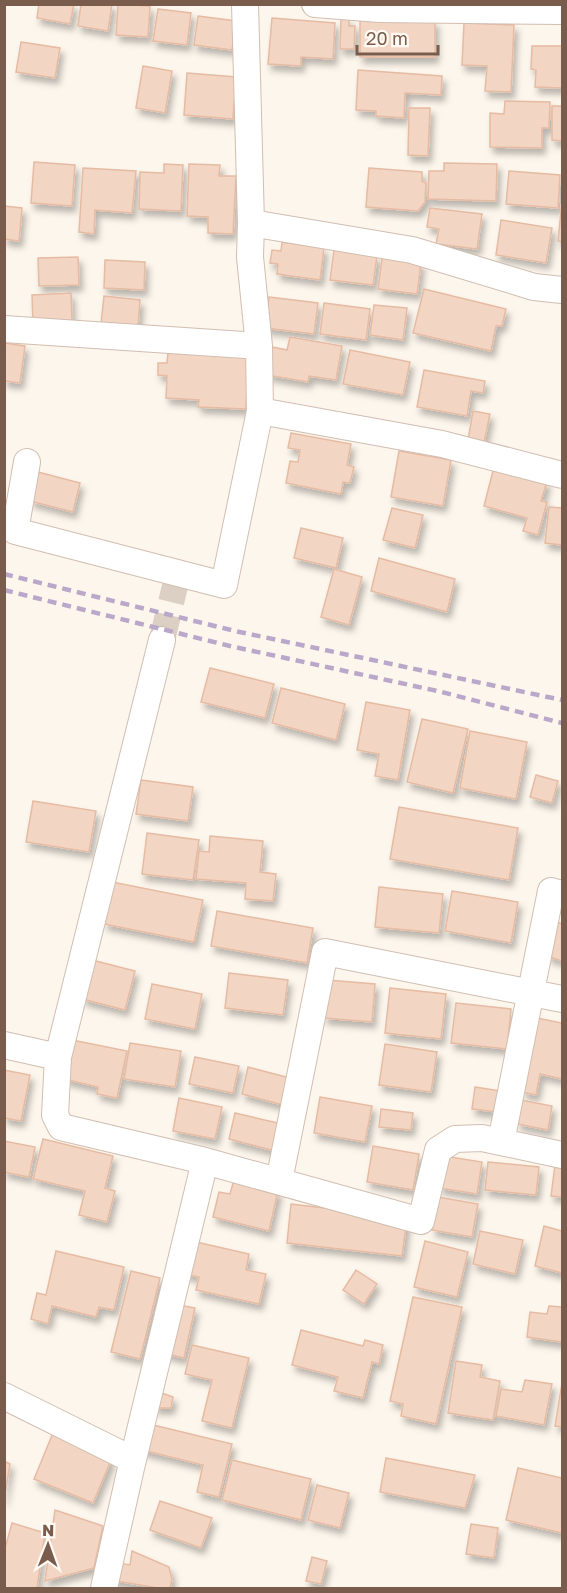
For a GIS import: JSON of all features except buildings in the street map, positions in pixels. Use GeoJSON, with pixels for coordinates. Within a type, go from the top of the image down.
{"type":"FeatureCollection","features":[{"type":"Feature","properties":{"kind":"street"},"geometry":{"type":"LineString","coordinates":[[27,462],[15,531],[224,585],[260,411],[259,346],[250,257],[245,4]]}},
{"type":"Feature","properties":{"kind":"street"},"geometry":{"type":"LineString","coordinates":[[315,4],[380,9],[439,7],[562,11]]}},
{"type":"Feature","properties":{"kind":"street"},"geometry":{"type":"LineString","coordinates":[[251,223],[412,250],[534,287],[562,290]]}},
{"type":"Feature","properties":{"kind":"street"},"geometry":{"type":"LineString","coordinates":[[4,329],[259,346]]}},
{"type":"Feature","properties":{"kind":"street"},"geometry":{"type":"LineString","coordinates":[[260,411],[442,444],[562,475]]}},
{"type":"Feature","properties":{"kind":"street"},"geometry":{"type":"LineString","coordinates":[[175,586],[226,599]]}},
{"type":"Feature","properties":{"kind":"street"},"geometry":{"type":"LineString","coordinates":[[162,640],[58,1057],[55,1115],[61,1127],[205,1161],[421,1221],[438,1150],[455,1139],[482,1138],[562,1155]]}},
{"type":"Feature","properties":{"kind":"street"},"geometry":{"type":"LineString","coordinates":[[501,1142],[551,891],[562,894]]}},
{"type":"Feature","properties":{"kind":"street"},"geometry":{"type":"LineString","coordinates":[[279,1181],[326,952],[562,999]]}},
{"type":"Feature","properties":{"kind":"street"},"geometry":{"type":"LineString","coordinates":[[4,1045],[58,1057]]}},
{"type":"Feature","properties":{"kind":"street"},"geometry":{"type":"LineString","coordinates":[[104,1588],[205,1161]]}},
{"type":"Feature","properties":{"kind":"street"},"geometry":{"type":"LineString","coordinates":[[4,1396],[133,1461]]}},
{"type":"Feature","properties":{"kind":"tunnel"},"geometry":{"type":"LineString","coordinates":[[162,640],[175,586]]}},
{"type":"Feature","properties":{"kind":"railway"},"geometry":{"type":"LineString","coordinates":[[4,574],[235,631],[562,700]]}},
{"type":"Feature","properties":{"kind":"railway"},"geometry":{"type":"LineString","coordinates":[[4,590],[230,646],[442,692],[562,723]]}}]}
